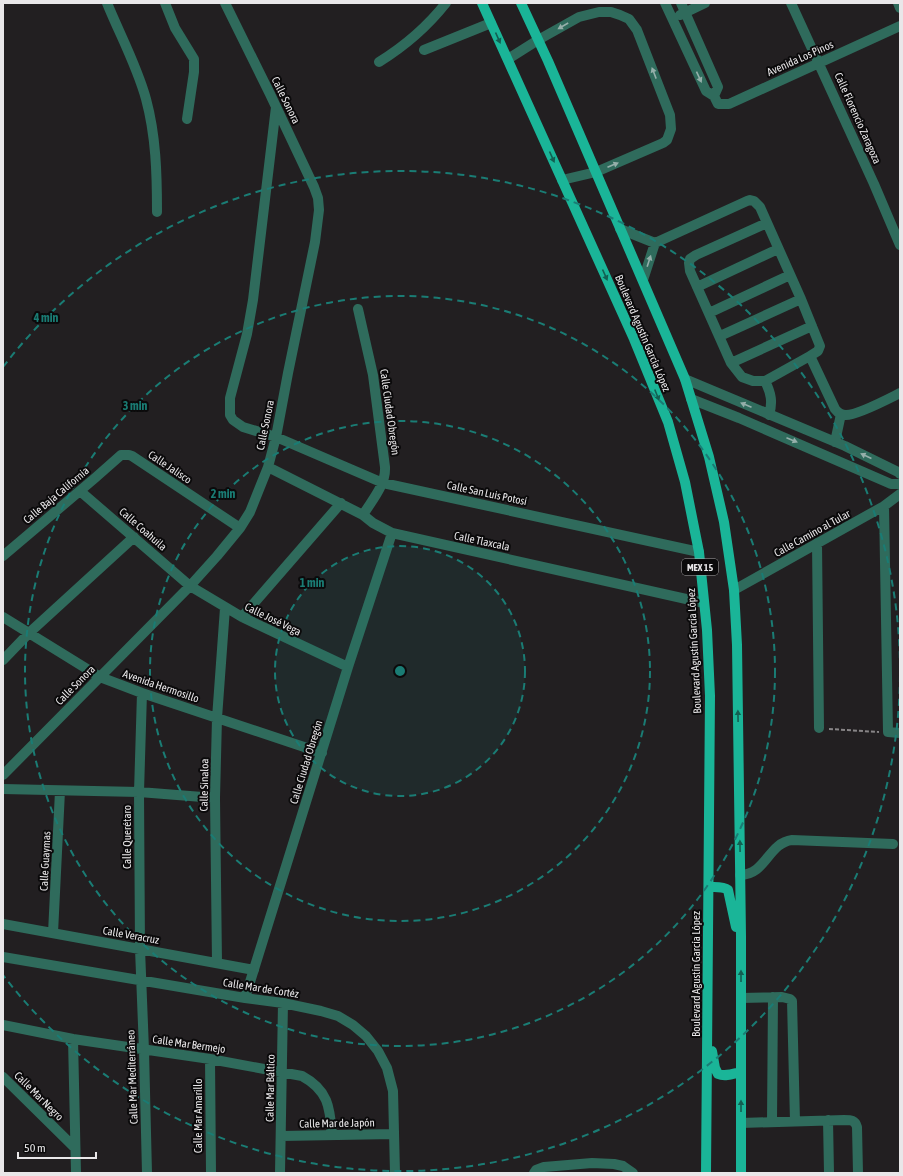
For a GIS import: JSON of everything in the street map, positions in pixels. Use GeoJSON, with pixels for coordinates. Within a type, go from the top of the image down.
{"type":"FeatureCollection","features":[{"type":"Feature","properties":{"kind":"main road","name":"Boulevard Agustín García López"},"geometry":{"type":"LineString","coordinates":[[482,3],[634,339],[668,422],[685,482],[699,552],[707,630],[710,696],[706,1173]]}},
{"type":"Feature","properties":{"kind":"main road","name":"Boulevard Agustín García López"},"geometry":{"type":"LineString","coordinates":[[524,4],[538,40],[685,379],[709,457],[724,522],[734,590],[737,645],[741,936],[741,1173]]}},
{"type":"Feature","properties":{"kind":"main road"},"geometry":{"type":"LineString","coordinates":[[708,887],[723,887],[728,890],[735,924],[741,936]]}},
{"type":"Feature","properties":{"kind":"main road"},"geometry":{"type":"LineString","coordinates":[[708,1029],[715,1068],[718,1074],[726,1076],[741,1072]]}},
{"type":"Feature","properties":{"kind":"street"},"geometry":{"type":"LineString","coordinates":[[107,3],[137,72],[146,101],[154,141],[157,212]]}},
{"type":"Feature","properties":{"kind":"street"},"geometry":{"type":"LineString","coordinates":[[165,3],[175,28],[194,59],[195,64],[187,119]]}},
{"type":"Feature","properties":{"kind":"street","name":"Calle Sonora"},"geometry":{"type":"LineString","coordinates":[[3,775],[190,586],[217,556],[240,528],[250,512],[268,467],[276,437],[316,242],[319,210],[318,198],[276,106],[225,3]]}},
{"type":"Feature","properties":{"kind":"street"},"geometry":{"type":"LineString","coordinates":[[379,62],[413,38],[429,23],[446,3]]}},
{"type":"Feature","properties":{"kind":"street"},"geometry":{"type":"LineString","coordinates":[[665,3],[706,91],[714,96],[718,87],[683,8]]}},
{"type":"Feature","properties":{"kind":"street"},"geometry":{"type":"LineString","coordinates":[[673,19],[683,8],[705,3]]}},
{"type":"Feature","properties":{"kind":"street","name":"Calle Florencio Zaragoza"},"geometry":{"type":"LineString","coordinates":[[791,3],[871,177],[900,245]]}},
{"type":"Feature","properties":{"kind":"street"},"geometry":{"type":"LineString","coordinates":[[898,3],[900,8]]}},
{"type":"Feature","properties":{"kind":"street"},"geometry":{"type":"LineString","coordinates":[[508,59],[578,17],[599,12],[611,12],[620,15],[628,19],[637,30],[670,116],[670,129],[667,140],[657,146],[596,172],[562,180]]}},
{"type":"Feature","properties":{"kind":"street"},"geometry":{"type":"LineString","coordinates":[[424,50],[491,23]]}},
{"type":"Feature","properties":{"kind":"street","name":"Avenida Los Pinos"},"geometry":{"type":"LineString","coordinates":[[714,96],[718,104],[729,104],[900,26]]}},
{"type":"Feature","properties":{"kind":"street","name":"Calle San Luis Potosí"},"geometry":{"type":"LineString","coordinates":[[276,106],[253,300],[230,398],[230,415],[237,424],[276,437],[383,483],[699,552]]}},
{"type":"Feature","properties":{"kind":"street"},"geometry":{"type":"LineString","coordinates":[[620,229],[655,243],[750,200],[754,201],[760,207],[801,299],[820,346],[818,352],[765,381],[753,381],[742,377],[732,363],[697,286],[689,266],[689,261],[691,258],[767,223]]}},
{"type":"Feature","properties":{"kind":"street"},"geometry":{"type":"LineString","coordinates":[[643,280],[655,243]]}},
{"type":"Feature","properties":{"kind":"street"},"geometry":{"type":"LineString","coordinates":[[697,286],[778,249]]}},
{"type":"Feature","properties":{"kind":"street"},"geometry":{"type":"LineString","coordinates":[[709,313],[790,275]]}},
{"type":"Feature","properties":{"kind":"street"},"geometry":{"type":"LineString","coordinates":[[720,336],[801,299]]}},
{"type":"Feature","properties":{"kind":"street","name":"Calle Ciudad Obregón"},"geometry":{"type":"LineString","coordinates":[[358,309],[373,375],[386,467],[383,483],[363,515]]}},
{"type":"Feature","properties":{"kind":"street"},"geometry":{"type":"LineString","coordinates":[[732,363],[812,326]]}},
{"type":"Feature","properties":{"kind":"street"},"geometry":{"type":"LineString","coordinates":[[810,356],[835,410],[838,413],[850,414],[860,411],[900,393]]}},
{"type":"Feature","properties":{"kind":"street"},"geometry":{"type":"LineString","coordinates":[[685,379],[835,442],[900,474]]}},
{"type":"Feature","properties":{"kind":"street"},"geometry":{"type":"LineString","coordinates":[[765,381],[772,402],[769,415]]}},
{"type":"Feature","properties":{"kind":"street"},"geometry":{"type":"LineString","coordinates":[[691,399],[815,450],[891,484],[900,484]]}},
{"type":"Feature","properties":{"kind":"street"},"geometry":{"type":"LineString","coordinates":[[835,442],[841,414]]}},
{"type":"Feature","properties":{"kind":"street"},"geometry":{"type":"LineString","coordinates":[[815,450],[821,436]]}},
{"type":"Feature","properties":{"kind":"street","name":"Calle Baja California"},"geometry":{"type":"LineString","coordinates":[[3,556],[121,454],[125,454]]}},
{"type":"Feature","properties":{"kind":"street","name":"Calle Jalisco"},"geometry":{"type":"LineString","coordinates":[[125,454],[132,456],[240,528]]}},
{"type":"Feature","properties":{"kind":"street","name":"Calle Tlaxcala"},"geometry":{"type":"LineString","coordinates":[[268,467],[341,503],[392,533],[704,603]]}},
{"type":"Feature","properties":{"kind":"street","name":"Calle Coahuila"},"geometry":{"type":"LineString","coordinates":[[80,491],[190,586]]}},
{"type":"Feature","properties":{"kind":"street","name":"Calle Camino al Tular"},"geometry":{"type":"LineString","coordinates":[[734,590],[900,497]]}},
{"type":"Feature","properties":{"kind":"street"},"geometry":{"type":"LineString","coordinates":[[242,617],[341,503]]}},
{"type":"Feature","properties":{"kind":"street"},"geometry":{"type":"LineString","coordinates":[[884,506],[888,732],[900,733]]}},
{"type":"Feature","properties":{"kind":"street","name":"Calle Ciudad Obregón"},"geometry":{"type":"LineString","coordinates":[[245,998],[348,668],[392,533]]}},
{"type":"Feature","properties":{"kind":"street"},"geometry":{"type":"LineString","coordinates":[[3,660],[29,633],[134,537]]}},
{"type":"Feature","properties":{"kind":"street"},"geometry":{"type":"LineString","coordinates":[[817,543],[819,728]]}},
{"type":"Feature","properties":{"kind":"street","name":"Calle José Vega"},"geometry":{"type":"LineString","coordinates":[[190,586],[242,617],[348,668]]}},
{"type":"Feature","properties":{"kind":"street","name":"Calle Sinaloa"},"geometry":{"type":"LineString","coordinates":[[217,963],[215,798],[217,718],[225,608]]}},
{"type":"Feature","properties":{"kind":"street","name":"Avenida Hermosillo"},"geometry":{"type":"LineString","coordinates":[[3,617],[100,677],[142,693],[322,753]]}},
{"type":"Feature","properties":{"kind":"street","name":"Calle Querétaro"},"geometry":{"type":"LineString","coordinates":[[141,980],[139,792],[142,693]]}},
{"type":"Feature","properties":{"kind":"street"},"geometry":{"type":"LineString","coordinates":[[3,789],[139,792],[215,798]]}},
{"type":"Feature","properties":{"kind":"street","name":"Calle Guaymas"},"geometry":{"type":"LineString","coordinates":[[53,934],[60,790]]}},
{"type":"Feature","properties":{"kind":"street"},"geometry":{"type":"LineString","coordinates":[[740,875],[750,874],[759,868],[781,843],[786,841],[800,840],[893,844]]}},
{"type":"Feature","properties":{"kind":"street","name":"Calle Veracruz"},"geometry":{"type":"LineString","coordinates":[[3,924],[254,970]]}},
{"type":"Feature","properties":{"kind":"street","name":"Calle Mar de Cortéz"},"geometry":{"type":"LineString","coordinates":[[3,957],[245,998],[283,1003],[338,1016],[353,1025],[366,1036],[378,1051],[387,1068],[393,1091],[395,1173]]}},
{"type":"Feature","properties":{"kind":"street","name":"Calle Mar Mediterráneo"},"geometry":{"type":"LineString","coordinates":[[141,980],[147,1173]]}},
{"type":"Feature","properties":{"kind":"street"},"geometry":{"type":"LineString","coordinates":[[772,1122],[773,997]]}},
{"type":"Feature","properties":{"kind":"street"},"geometry":{"type":"LineString","coordinates":[[741,998],[788,998],[793,1004],[795,1121]]}},
{"type":"Feature","properties":{"kind":"street","name":"Calle Mar Báltico"},"geometry":{"type":"LineString","coordinates":[[280,1173],[283,1003]]}},
{"type":"Feature","properties":{"kind":"street","name":"Calle Mar Bermejo"},"geometry":{"type":"LineString","coordinates":[[3,1025],[73,1039],[210,1059],[302,1076],[319,1088],[325,1098],[330,1115],[332,1134]]}},
{"type":"Feature","properties":{"kind":"street"},"geometry":{"type":"LineString","coordinates":[[73,1039],[76,1173]]}},
{"type":"Feature","properties":{"kind":"street","name":"Calle Mar Amarillo"},"geometry":{"type":"LineString","coordinates":[[210,1059],[210,1173]]}},
{"type":"Feature","properties":{"kind":"street","name":"Calle Mar Negro"},"geometry":{"type":"LineString","coordinates":[[3,1077],[75,1148]]}},
{"type":"Feature","properties":{"kind":"street"},"geometry":{"type":"LineString","coordinates":[[828,1120],[829,1173]]}},
{"type":"Feature","properties":{"kind":"street"},"geometry":{"type":"LineString","coordinates":[[741,1123],[850,1120],[856,1123],[858,1142],[858,1173]]}},
{"type":"Feature","properties":{"kind":"street","name":"Calle Mar de Japón"},"geometry":{"type":"LineString","coordinates":[[281,1136],[394,1134]]}},
{"type":"Feature","properties":{"kind":"street"},"geometry":{"type":"LineString","coordinates":[[534,1173],[536,1170],[544,1167],[592,1163],[623,1166],[633,1173]]}},
{"type":"Feature","properties":{"kind":"path"},"geometry":{"type":"LineString","coordinates":[[819,728],[888,732]]}}]}
